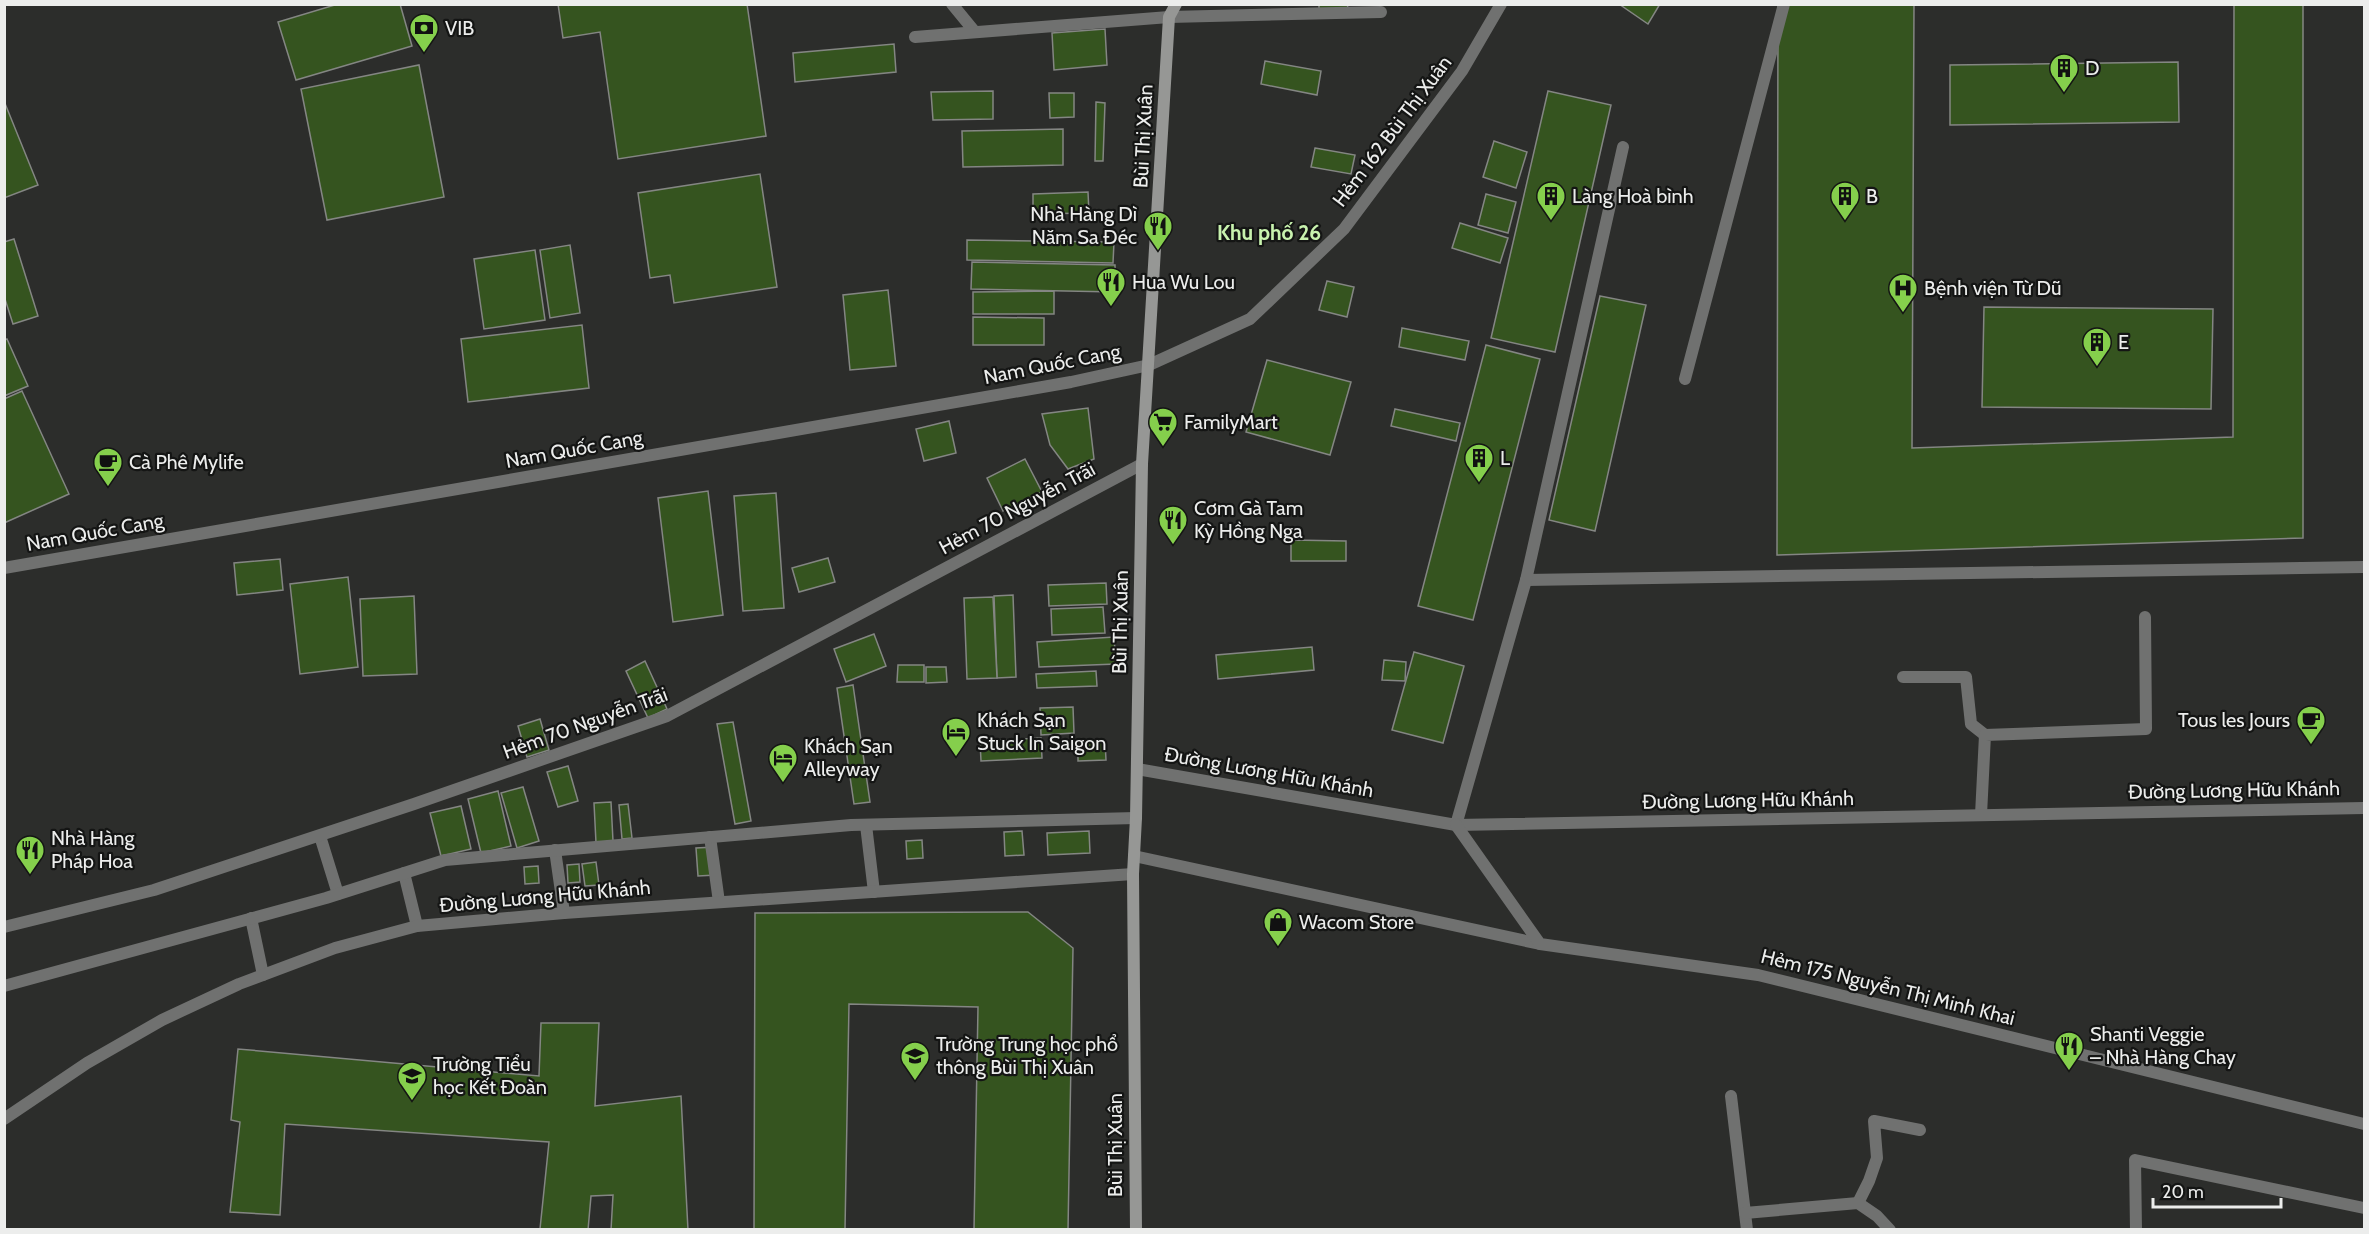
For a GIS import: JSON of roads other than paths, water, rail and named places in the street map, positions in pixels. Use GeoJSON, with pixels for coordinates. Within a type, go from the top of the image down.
{"type":"FeatureCollection","features":[{"type":"Feature","properties":{"kind":"street"},"geometry":{"type":"LineString","coordinates":[[952,4],[975,32]]}},
{"type":"Feature","properties":{"kind":"street"},"geometry":{"type":"LineString","coordinates":[[1161,4],[1169,16]]}},
{"type":"Feature","properties":{"kind":"street","name":"Bùi Thị Xuân"},"geometry":{"type":"LineString","coordinates":[[1136,1230],[1133,874],[1142,464],[1169,16],[1176,4]]}},
{"type":"Feature","properties":{"kind":"street","name":"Hẻm 162 Bùi Thị Xuân"},"geometry":{"type":"LineString","coordinates":[[1149,365],[1250,319],[1344,229],[1462,71],[1501,4]]}},
{"type":"Feature","properties":{"kind":"street"},"geometry":{"type":"LineString","coordinates":[[1684,380],[1784,4]]}},
{"type":"Feature","properties":{"kind":"street"},"geometry":{"type":"LineString","coordinates":[[915,37],[1169,16],[1381,12]]}},
{"type":"Feature","properties":{"kind":"street"},"geometry":{"type":"LineString","coordinates":[[1540,944],[1456,825],[1526,580],[1623,147]]}},
{"type":"Feature","properties":{"kind":"street","name":"Nam Quốc Cang"},"geometry":{"type":"LineString","coordinates":[[4,568],[1059,384],[1149,365]]}},
{"type":"Feature","properties":{"kind":"street","name":"Hẻm 70 Nguyễn Trãi"},"geometry":{"type":"LineString","coordinates":[[4,927],[154,890],[320,836],[667,716],[1142,464]]}},
{"type":"Feature","properties":{"kind":"street"},"geometry":{"type":"LineString","coordinates":[[1526,580],[2364,567]]}},
{"type":"Feature","properties":{"kind":"street"},"geometry":{"type":"LineString","coordinates":[[1903,677],[1966,677],[1971,724],[1985,735],[2146,729],[2145,617]]}},
{"type":"Feature","properties":{"kind":"street"},"geometry":{"type":"LineString","coordinates":[[1981,815],[1985,735]]}},
{"type":"Feature","properties":{"kind":"street","name":"Đường Lương Hữu Khánh"},"geometry":{"type":"LineString","coordinates":[[1137,769],[1456,825],[2364,808]]}},
{"type":"Feature","properties":{"kind":"street"},"geometry":{"type":"LineString","coordinates":[[4,986],[338,894],[446,860],[866,825],[1136,818]]}},
{"type":"Feature","properties":{"kind":"street"},"geometry":{"type":"LineString","coordinates":[[866,825],[874,892]]}},
{"type":"Feature","properties":{"kind":"street"},"geometry":{"type":"LineString","coordinates":[[320,836],[338,894]]}},
{"type":"Feature","properties":{"kind":"street"},"geometry":{"type":"LineString","coordinates":[[710,837],[719,902]]}},
{"type":"Feature","properties":{"kind":"street"},"geometry":{"type":"LineString","coordinates":[[555,850],[564,913]]}},
{"type":"Feature","properties":{"kind":"street","name":"Hẻm 175 Nguyễn Thị Minh Khai"},"geometry":{"type":"LineString","coordinates":[[1134,855],[1540,944],[1758,975],[2364,1124]]}},
{"type":"Feature","properties":{"kind":"street"},"geometry":{"type":"LineString","coordinates":[[404,873],[417,926]]}},
{"type":"Feature","properties":{"kind":"street","name":"Đường Lương Hữu Khánh"},"geometry":{"type":"LineString","coordinates":[[4,1119],[87,1063],[162,1020],[263,975],[335,948],[417,926],[564,913],[1133,874]]}},
{"type":"Feature","properties":{"kind":"street"},"geometry":{"type":"LineString","coordinates":[[251,918],[263,975]]}},
{"type":"Feature","properties":{"kind":"street"},"geometry":{"type":"LineString","coordinates":[[1731,1096],[1747,1230]]}},
{"type":"Feature","properties":{"kind":"street"},"geometry":{"type":"LineString","coordinates":[[1858,1203],[1877,1158],[1874,1121],[1920,1130]]}},
{"type":"Feature","properties":{"kind":"street"},"geometry":{"type":"LineString","coordinates":[[2136,1230],[2135,1160],[2364,1208]]}},
{"type":"Feature","properties":{"kind":"street"},"geometry":{"type":"LineString","coordinates":[[1744,1213],[1858,1203],[1877,1216],[1890,1230]]}},
{"type":"Feature","properties":{"kind":"place","name":"VIB"},"geometry":{"type":"Point","coordinates":[424,54]}},
{"type":"Feature","properties":{"kind":"place","name":"D"},"geometry":{"type":"Point","coordinates":[2064,94]}},
{"type":"Feature","properties":{"kind":"place","name":"Làng Hoà bình"},"geometry":{"type":"Point","coordinates":[1551,222]}},
{"type":"Feature","properties":{"kind":"place","name":"B"},"geometry":{"type":"Point","coordinates":[1845,222]}},
{"type":"Feature","properties":{"kind":"place","name":"Nhà Hàng Dì Năm Sa Đéc"},"geometry":{"type":"Point","coordinates":[1158,252]}},
{"type":"Feature","properties":{"kind":"place","name":"Hua Wu Lou"},"geometry":{"type":"Point","coordinates":[1111,308]}},
{"type":"Feature","properties":{"kind":"place","name":"Bệnh viện Từ Dũ"},"geometry":{"type":"Point","coordinates":[1903,314]}},
{"type":"Feature","properties":{"kind":"place","name":"E"},"geometry":{"type":"Point","coordinates":[2097,368]}},
{"type":"Feature","properties":{"kind":"place","name":"FamilyMart"},"geometry":{"type":"Point","coordinates":[1163,448]}},
{"type":"Feature","properties":{"kind":"place","name":"L"},"geometry":{"type":"Point","coordinates":[1479,484]}},
{"type":"Feature","properties":{"kind":"place","name":"Cà Phê Mylife"},"geometry":{"type":"Point","coordinates":[108,488]}},
{"type":"Feature","properties":{"kind":"place","name":"Cơm Gà Tam Kỳ Hồng Nga"},"geometry":{"type":"Point","coordinates":[1173,546]}},
{"type":"Feature","properties":{"kind":"place","name":"Tous les Jours"},"geometry":{"type":"Point","coordinates":[2311,746]}},
{"type":"Feature","properties":{"kind":"place","name":"Khách Sạn Stuck In Saigon"},"geometry":{"type":"Point","coordinates":[956,758]}},
{"type":"Feature","properties":{"kind":"place","name":"Khách Sạn Alleyway"},"geometry":{"type":"Point","coordinates":[783,784]}},
{"type":"Feature","properties":{"kind":"place","name":"Nhà Hàng Pháp Hoa"},"geometry":{"type":"Point","coordinates":[30,876]}},
{"type":"Feature","properties":{"kind":"place","name":"Wacom Store"},"geometry":{"type":"Point","coordinates":[1278,948]}},
{"type":"Feature","properties":{"kind":"place","name":"Shanti Veggie – Nhà Hàng Chay"},"geometry":{"type":"Point","coordinates":[2069,1072]}},
{"type":"Feature","properties":{"kind":"place","name":"Trường Trung học phổ thông Bùi Thị Xuân"},"geometry":{"type":"Point","coordinates":[915,1082]}},
{"type":"Feature","properties":{"kind":"place","name":"Trường Tiểu học Kết Đoàn"},"geometry":{"type":"Point","coordinates":[412,1102]}},
{"type":"Feature","properties":{"kind":"district","name":"Khu phố 26"},"geometry":{"type":"Point","coordinates":[1269,233]}}]}
